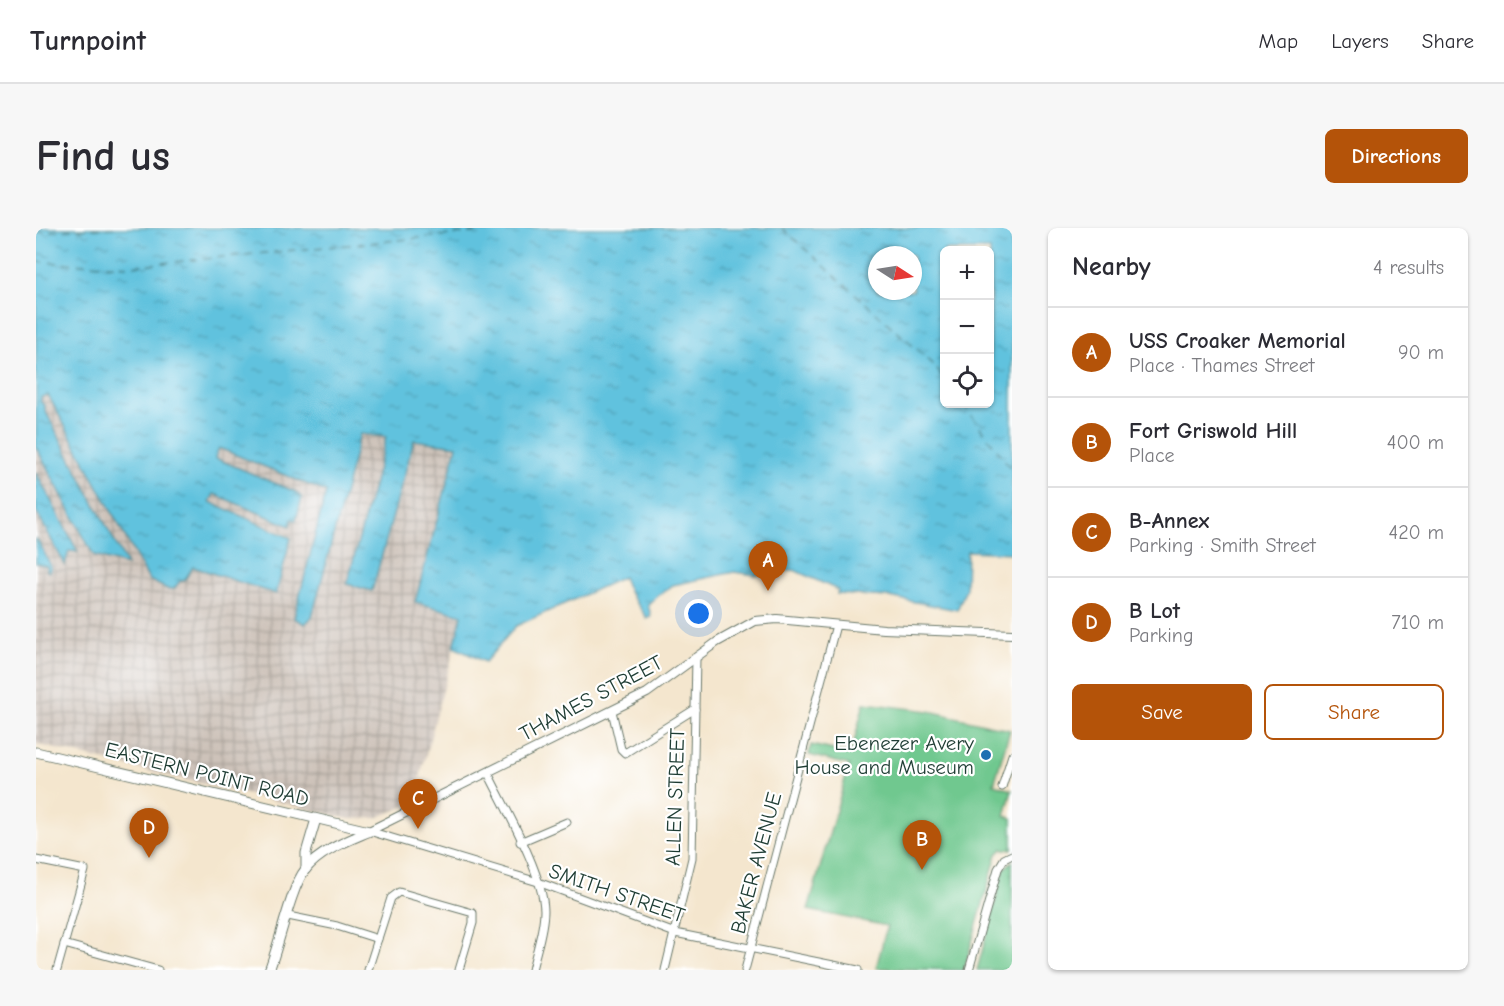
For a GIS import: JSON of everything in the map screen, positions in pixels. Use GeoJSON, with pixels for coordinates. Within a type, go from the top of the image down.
{"type":"FeatureCollection","features":[{"type":"Feature","properties":{"kind":"main road","name":"EASTERN POINT ROAD"},"geometry":{"type":"LineString","coordinates":[[36,752],[369,831]]}},
{"type":"Feature","properties":{"kind":"main road"},"geometry":{"type":"LineString","coordinates":[[306,869],[306,853],[316,819]]}},
{"type":"Feature","properties":{"kind":"main road"},"geometry":{"type":"LineString","coordinates":[[269,970],[298,885],[306,869],[322,855],[369,831]]}},
{"type":"Feature","properties":{"kind":"street","name":"THAMES STREET"},"geometry":{"type":"LineString","coordinates":[[369,831],[647,693],[742,626],[760,620],[1012,634]]}},
{"type":"Feature","properties":{"kind":"street","name":"BAKER AVENUE"},"geometry":{"type":"LineString","coordinates":[[745,970],[836,625]]}},
{"type":"Feature","properties":{"kind":"street","name":"ALLEN STREET"},"geometry":{"type":"LineString","coordinates":[[665,970],[692,858],[696,658]]}},
{"type":"Feature","properties":{"kind":"street"},"geometry":{"type":"LineString","coordinates":[[612,711],[621,749],[625,753],[695,709]]}},
{"type":"Feature","properties":{"kind":"street"},"geometry":{"type":"LineString","coordinates":[[1002,787],[1010,768],[1012,755]]}},
{"type":"Feature","properties":{"kind":"street"},"geometry":{"type":"LineString","coordinates":[[488,773],[538,882],[544,913],[532,970]]}},
{"type":"Feature","properties":{"kind":"street"},"geometry":{"type":"LineString","coordinates":[[520,842],[567,822]]}},
{"type":"Feature","properties":{"kind":"street","name":"SMITH STREET"},"geometry":{"type":"LineString","coordinates":[[369,831],[538,882],[675,933],[858,970]]}},
{"type":"Feature","properties":{"kind":"street"},"geometry":{"type":"LineString","coordinates":[[969,970],[998,869],[1004,859],[1012,855]]}},
{"type":"Feature","properties":{"kind":"street"},"geometry":{"type":"LineString","coordinates":[[36,860],[85,870],[57,970]]}},
{"type":"Feature","properties":{"kind":"street"},"geometry":{"type":"LineString","coordinates":[[368,970],[395,893],[402,892],[472,913],[473,924],[459,970]]}},
{"type":"Feature","properties":{"kind":"street"},"geometry":{"type":"LineString","coordinates":[[288,916],[337,926],[378,939]]}},
{"type":"Feature","properties":{"kind":"street"},"geometry":{"type":"LineString","coordinates":[[64,944],[158,970]]}},
{"type":"Feature","properties":{"kind":"shaded area"},"geometry":{"type":"Polygon","coordinates":[[[46,395],[51,397],[152,581],[167,589],[174,589],[193,567],[276,593],[288,535],[210,503],[214,494],[289,526],[291,519],[296,520],[302,498],[296,492],[215,458],[219,448],[326,492],[294,618],[305,624],[312,617],[359,434],[386,437],[347,584],[372,591],[414,440],[457,446],[415,602],[463,615],[413,803],[376,818],[350,819],[36,744],[36,563],[51,566],[36,537],[36,511],[64,564],[69,551],[78,551],[36,472],[36,447],[94,556],[126,565],[41,402],[41,397],[46,395]]]}},
{"type":"Feature","properties":{"kind":"green space"},"geometry":{"type":"Polygon","coordinates":[[[864,703],[929,711],[1010,730],[994,784],[1012,790],[1005,816],[1012,818],[1012,849],[1002,849],[997,854],[964,970],[876,968],[887,926],[808,910],[849,765],[809,755],[811,745],[851,754],[864,703]]]}},
{"type":"Feature","properties":{"kind":"green space"},"geometry":{"type":"Polygon","coordinates":[[[1012,861],[1012,970],[977,970],[1004,869],[1012,861]]]}},
{"type":"Feature","properties":{"kind":"water"},"geometry":{"type":"Polygon","coordinates":[[[36,228],[1012,228],[1012,553],[967,551],[966,589],[957,610],[889,597],[837,594],[838,590],[794,570],[756,575],[734,572],[673,585],[650,602],[648,605],[651,616],[647,618],[629,592],[623,577],[516,626],[485,662],[454,647],[462,615],[415,602],[457,446],[414,440],[372,591],[347,584],[386,437],[360,434],[312,617],[305,624],[294,618],[326,492],[219,448],[215,458],[296,492],[302,498],[296,520],[292,519],[290,526],[214,494],[210,502],[291,538],[276,594],[193,567],[184,581],[180,581],[174,589],[167,589],[149,580],[48,395],[41,397],[45,410],[127,565],[94,556],[36,447],[36,228]]]}},
{"type":"Feature","properties":{"kind":"water"},"geometry":{"type":"Polygon","coordinates":[[[36,472],[78,552],[69,551],[65,565],[36,511],[36,472]]]}},
{"type":"Feature","properties":{"kind":"water"},"geometry":{"type":"Polygon","coordinates":[[[36,537],[51,566],[50,572],[47,571],[47,566],[36,563],[36,537]]]}},
{"type":"Feature","properties":{"kind":"ferry route"},"geometry":{"type":"LineString","coordinates":[[36,232],[114,228]]}},
{"type":"Feature","properties":{"kind":"ferry route"},"geometry":{"type":"LineString","coordinates":[[36,262],[131,266],[522,228]]}},
{"type":"Feature","properties":{"kind":"ferry route"},"geometry":{"type":"LineString","coordinates":[[782,228],[933,364],[940,374]]}},
{"type":"Feature","properties":{"kind":"ferry route"},"geometry":{"type":"LineString","coordinates":[[966,408],[1012,470]]}},
{"type":"Feature","properties":{"kind":"place","name":"USS Croaker Memorial"},"geometry":{"type":"Point","coordinates":[768,591]}},
{"type":"Feature","properties":{"kind":"place","name":"Ebenezer Avery House and Museum"},"geometry":{"type":"Point","coordinates":[986,755]}},
{"type":"Feature","properties":{"kind":"place","name":"B-Annex"},"geometry":{"type":"Point","coordinates":[418,829]}},
{"type":"Feature","properties":{"kind":"place","name":"B Lot"},"geometry":{"type":"Point","coordinates":[149,858]}},
{"type":"Feature","properties":{"kind":"place","name":"Fort Griswold Hill"},"geometry":{"type":"Point","coordinates":[922,870]}}]}
